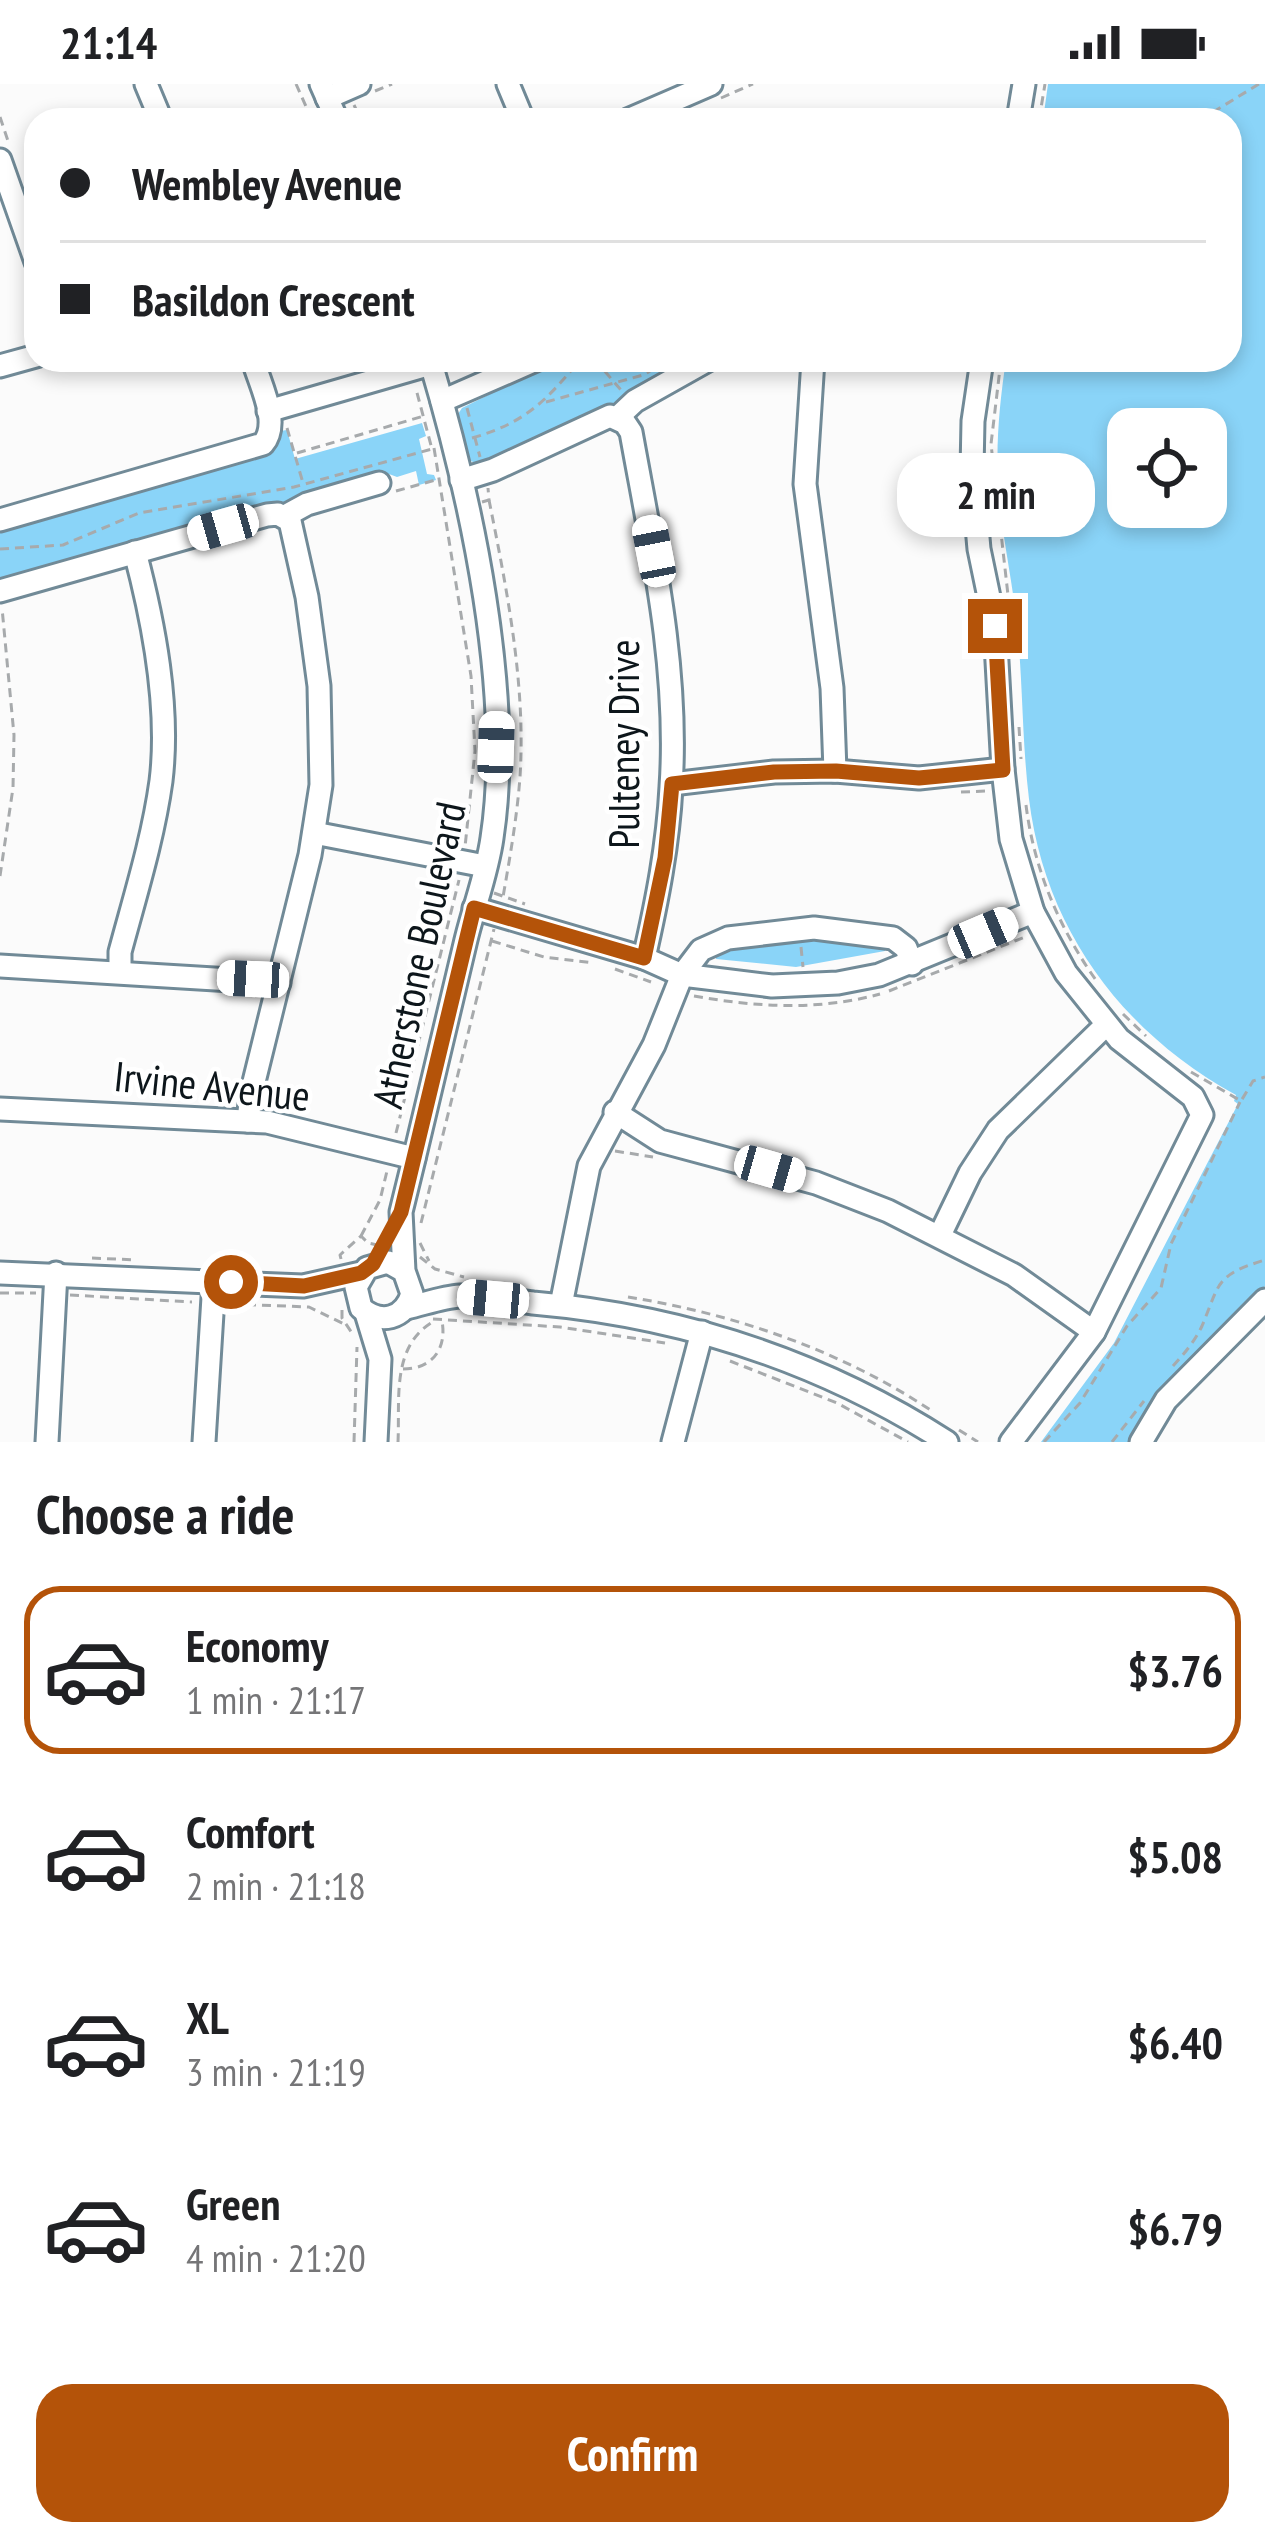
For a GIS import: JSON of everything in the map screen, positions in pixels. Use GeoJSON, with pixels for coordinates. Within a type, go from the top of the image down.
{"type":"FeatureCollection","features":[{"type":"Feature","properties":{"kind":"street"},"geometry":{"type":"LineString","coordinates":[[656,108],[711,84]]}},
{"type":"Feature","properties":{"kind":"street"},"geometry":{"type":"LineString","coordinates":[[324,91],[356,94]]}},
{"type":"Feature","properties":{"kind":"street"},"geometry":{"type":"LineString","coordinates":[[0,160],[24,228]]}},
{"type":"Feature","properties":{"kind":"street"},"geometry":{"type":"LineString","coordinates":[[0,520],[258,447],[269,438],[268,411],[257,372]]}},
{"type":"Feature","properties":{"kind":"street"},"geometry":{"type":"LineString","coordinates":[[268,411],[403,372]]}},
{"type":"Feature","properties":{"kind":"street","name":"Atherstone Boulevard"},"geometry":{"type":"LineString","coordinates":[[405,1272],[401,1212],[474,908],[474,864],[492,838],[497,717],[477,480],[454,443],[453,397],[436,372]]}},
{"type":"Feature","properties":{"kind":"street"},"geometry":{"type":"LineString","coordinates":[[453,397],[509,372]]}},
{"type":"Feature","properties":{"kind":"street"},"geometry":{"type":"LineString","coordinates":[[477,480],[601,418],[618,417],[634,401],[686,372]]}},
{"type":"Feature","properties":{"kind":"street"},"geometry":{"type":"LineString","coordinates":[[813,372],[805,484],[832,688],[836,771]]}},
{"type":"Feature","properties":{"kind":"street"},"geometry":{"type":"LineString","coordinates":[[980,372],[972,470],[979,549],[995,626],[1012,770],[1011,838],[1033,912],[1066,973],[1114,1019],[1139,1057],[1193,1097],[1202,1115],[1094,1332],[1011,1442]]}},
{"type":"Feature","properties":{"kind":"street","name":"Pulteney Drive"},"geometry":{"type":"LineString","coordinates":[[618,417],[631,433],[665,634],[672,784],[665,858],[644,958]]}},
{"type":"Feature","properties":{"kind":"street"},"geometry":{"type":"LineString","coordinates":[[0,591],[267,515],[285,516],[307,504],[379,483]]}},
{"type":"Feature","properties":{"kind":"street"},"geometry":{"type":"LineString","coordinates":[[248,1121],[314,833],[322,762],[319,686],[294,531],[285,516]]}},
{"type":"Feature","properties":{"kind":"street"},"geometry":{"type":"LineString","coordinates":[[120,972],[120,952],[158,799],[163,758],[158,679],[135,552]]}},
{"type":"Feature","properties":{"kind":"street"},"geometry":{"type":"LineString","coordinates":[[672,784],[774,772],[919,778],[1012,770]]}},
{"type":"Feature","properties":{"kind":"street"},"geometry":{"type":"LineString","coordinates":[[314,833],[474,864]]}},
{"type":"Feature","properties":{"kind":"street"},"geometry":{"type":"LineString","coordinates":[[474,908],[644,958],[682,975],[795,985],[838,983],[912,964],[1033,912]]}},
{"type":"Feature","properties":{"kind":"street"},"geometry":{"type":"LineString","coordinates":[[561,1305],[589,1166],[654,1045],[682,975],[711,943],[814,928],[892,938],[907,948],[912,964]]}},
{"type":"Feature","properties":{"kind":"street"},"geometry":{"type":"LineString","coordinates":[[0,966],[278,982]]}},
{"type":"Feature","properties":{"kind":"street"},"geometry":{"type":"LineString","coordinates":[[940,1235],[970,1173],[998,1130],[1114,1019]]}},
{"type":"Feature","properties":{"kind":"street","name":"Irvine Avenue"},"geometry":{"type":"LineString","coordinates":[[0,1109],[277,1124],[414,1158]]}},
{"type":"Feature","properties":{"kind":"street"},"geometry":{"type":"LineString","coordinates":[[615,1112],[660,1141],[816,1183],[940,1235],[1014,1275],[1094,1332]]}},
{"type":"Feature","properties":{"kind":"street","name":"Atherstone Boulevard"},"geometry":{"type":"LineString","coordinates":[[367,1268],[401,1212]]}},
{"type":"Feature","properties":{"kind":"street"},"geometry":{"type":"LineString","coordinates":[[0,1273],[56,1284],[214,1292],[304,1286],[388,1262],[435,1299]]}},
{"type":"Feature","properties":{"kind":"street"},"geometry":{"type":"LineString","coordinates":[[367,1268],[356,1294],[358,1315],[380,1359]]}},
{"type":"Feature","properties":{"kind":"street"},"geometry":{"type":"LineString","coordinates":[[376,1442],[380,1359],[412,1294],[405,1272]]}},
{"type":"Feature","properties":{"kind":"street"},"geometry":{"type":"LineString","coordinates":[[47,1442],[56,1284]]}},
{"type":"Feature","properties":{"kind":"street"},"geometry":{"type":"LineString","coordinates":[[304,1286],[358,1315],[387,1318],[435,1299],[458,1296],[621,1313],[699,1341],[789,1360],[854,1388],[947,1442]]}},
{"type":"Feature","properties":{"kind":"street"},"geometry":{"type":"LineString","coordinates":[[204,1442],[214,1292]]}},
{"type":"Feature","properties":{"kind":"street"},"geometry":{"type":"LineString","coordinates":[[1141,1442],[1166,1400],[1265,1300]]}},
{"type":"Feature","properties":{"kind":"street"},"geometry":{"type":"LineString","coordinates":[[673,1442],[699,1341]]}},
{"type":"Feature","properties":{"kind":"path"},"geometry":{"type":"LineString","coordinates":[[1220,108],[1259,84]]}},
{"type":"Feature","properties":{"kind":"path"},"geometry":{"type":"LineString","coordinates":[[424,416],[430,372]]}},
{"type":"Feature","properties":{"kind":"path"},"geometry":{"type":"LineString","coordinates":[[362,1236],[380,1200],[474,864],[471,676],[453,397],[436,372]]}},
{"type":"Feature","properties":{"kind":"path"},"geometry":{"type":"LineString","coordinates":[[0,549],[63,544],[139,513],[294,487],[506,428],[545,402],[570,372]]}},
{"type":"Feature","properties":{"kind":"path"},"geometry":{"type":"LineString","coordinates":[[545,402],[648,372]]}},
{"type":"Feature","properties":{"kind":"path"},"geometry":{"type":"LineString","coordinates":[[1000,372],[992,444],[1011,621]]}},
{"type":"Feature","properties":{"kind":"path"},"geometry":{"type":"LineString","coordinates":[[424,416],[454,443],[477,480]]}},
{"type":"Feature","properties":{"kind":"path"},"geometry":{"type":"LineString","coordinates":[[295,453],[424,416]]}},
{"type":"Feature","properties":{"kind":"path"},"geometry":{"type":"LineString","coordinates":[[0,608],[12,682],[14,735],[13,788],[0,876]]}},
{"type":"Feature","properties":{"kind":"path"},"geometry":{"type":"LineString","coordinates":[[1012,770],[1019,716]]}},
{"type":"Feature","properties":{"kind":"path"},"geometry":{"type":"LineString","coordinates":[[1024,789],[1028,826],[1046,890],[1074,948],[1100,986]]}},
{"type":"Feature","properties":{"kind":"path"},"geometry":{"type":"LineString","coordinates":[[944,793],[988,791]]}},
{"type":"Feature","properties":{"kind":"path"},"geometry":{"type":"LineString","coordinates":[[794,930],[803,951],[803,969],[795,985]]}},
{"type":"Feature","properties":{"kind":"path"},"geometry":{"type":"LineString","coordinates":[[491,940],[544,957],[592,962],[658,984]]}},
{"type":"Feature","properties":{"kind":"path"},"geometry":{"type":"LineString","coordinates":[[1114,1019],[1156,1045]]}},
{"type":"Feature","properties":{"kind":"path"},"geometry":{"type":"LineString","coordinates":[[1185,1067],[1241,1101]]}},
{"type":"Feature","properties":{"kind":"path"},"geometry":{"type":"LineString","coordinates":[[1044,1442],[1080,1403],[1127,1326],[1161,1288],[1171,1244],[1241,1101],[1253,1082],[1265,1077]]}},
{"type":"Feature","properties":{"kind":"path"},"geometry":{"type":"LineString","coordinates":[[1171,1369],[1192,1343],[1222,1280],[1265,1260]]}},
{"type":"Feature","properties":{"kind":"path"},"geometry":{"type":"LineString","coordinates":[[0,1293],[56,1284],[214,1292],[358,1315]]}},
{"type":"Feature","properties":{"kind":"path"},"geometry":{"type":"LineString","coordinates":[[435,1299],[612,1332],[699,1341],[908,1442]]}},
{"type":"Feature","properties":{"kind":"path"},"geometry":{"type":"LineString","coordinates":[[398,1442],[401,1369],[409,1343],[435,1299]]}},
{"type":"Feature","properties":{"kind":"path"},"geometry":{"type":"LineString","coordinates":[[401,1369],[419,1368],[435,1358],[443,1339],[435,1299]]}},
{"type":"Feature","properties":{"kind":"path"},"geometry":{"type":"LineString","coordinates":[[1112,1442],[1146,1400]]}},
{"type":"Feature","properties":{"kind":"shaded area"},"geometry":{"type":"Polygon","coordinates":[[[1048,84],[1265,84],[1265,1286],[1169,1381],[1128,1442],[1041,1442],[1114,1343],[1238,1104],[1236,1095],[1195,1070],[1125,1009],[1096,973],[1052,892],[1029,799],[1017,625],[998,464],[1005,372],[1242,372],[1242,108],[1045,108],[1048,84]]]}},
{"type":"Feature","properties":{"kind":"shaded area"},"geometry":{"type":"Polygon","coordinates":[[[534,372],[679,372],[622,407],[479,465],[469,460],[458,414],[534,372]]]}},
{"type":"Feature","properties":{"kind":"shaded area"},"geometry":{"type":"Polygon","coordinates":[[[422,423],[426,436],[419,439],[427,474],[436,480],[419,485],[416,471],[397,477],[389,474],[0,587],[0,530],[272,453],[280,431],[287,430],[295,459],[422,423]]]}},
{"type":"Feature","properties":{"kind":"shaded area"},"geometry":{"type":"Polygon","coordinates":[[[808,936],[885,943],[885,951],[796,967],[716,959],[716,947],[808,936]]]}},
{"type":"Feature","properties":{"kind":"route"},"geometry":{"type":"LineString","coordinates":[[231,1282],[304,1286],[361,1273],[373,1264],[401,1212],[474,908],[644,958],[665,858],[672,784],[774,772],[919,778],[1003,770],[995,626]]}}]}
